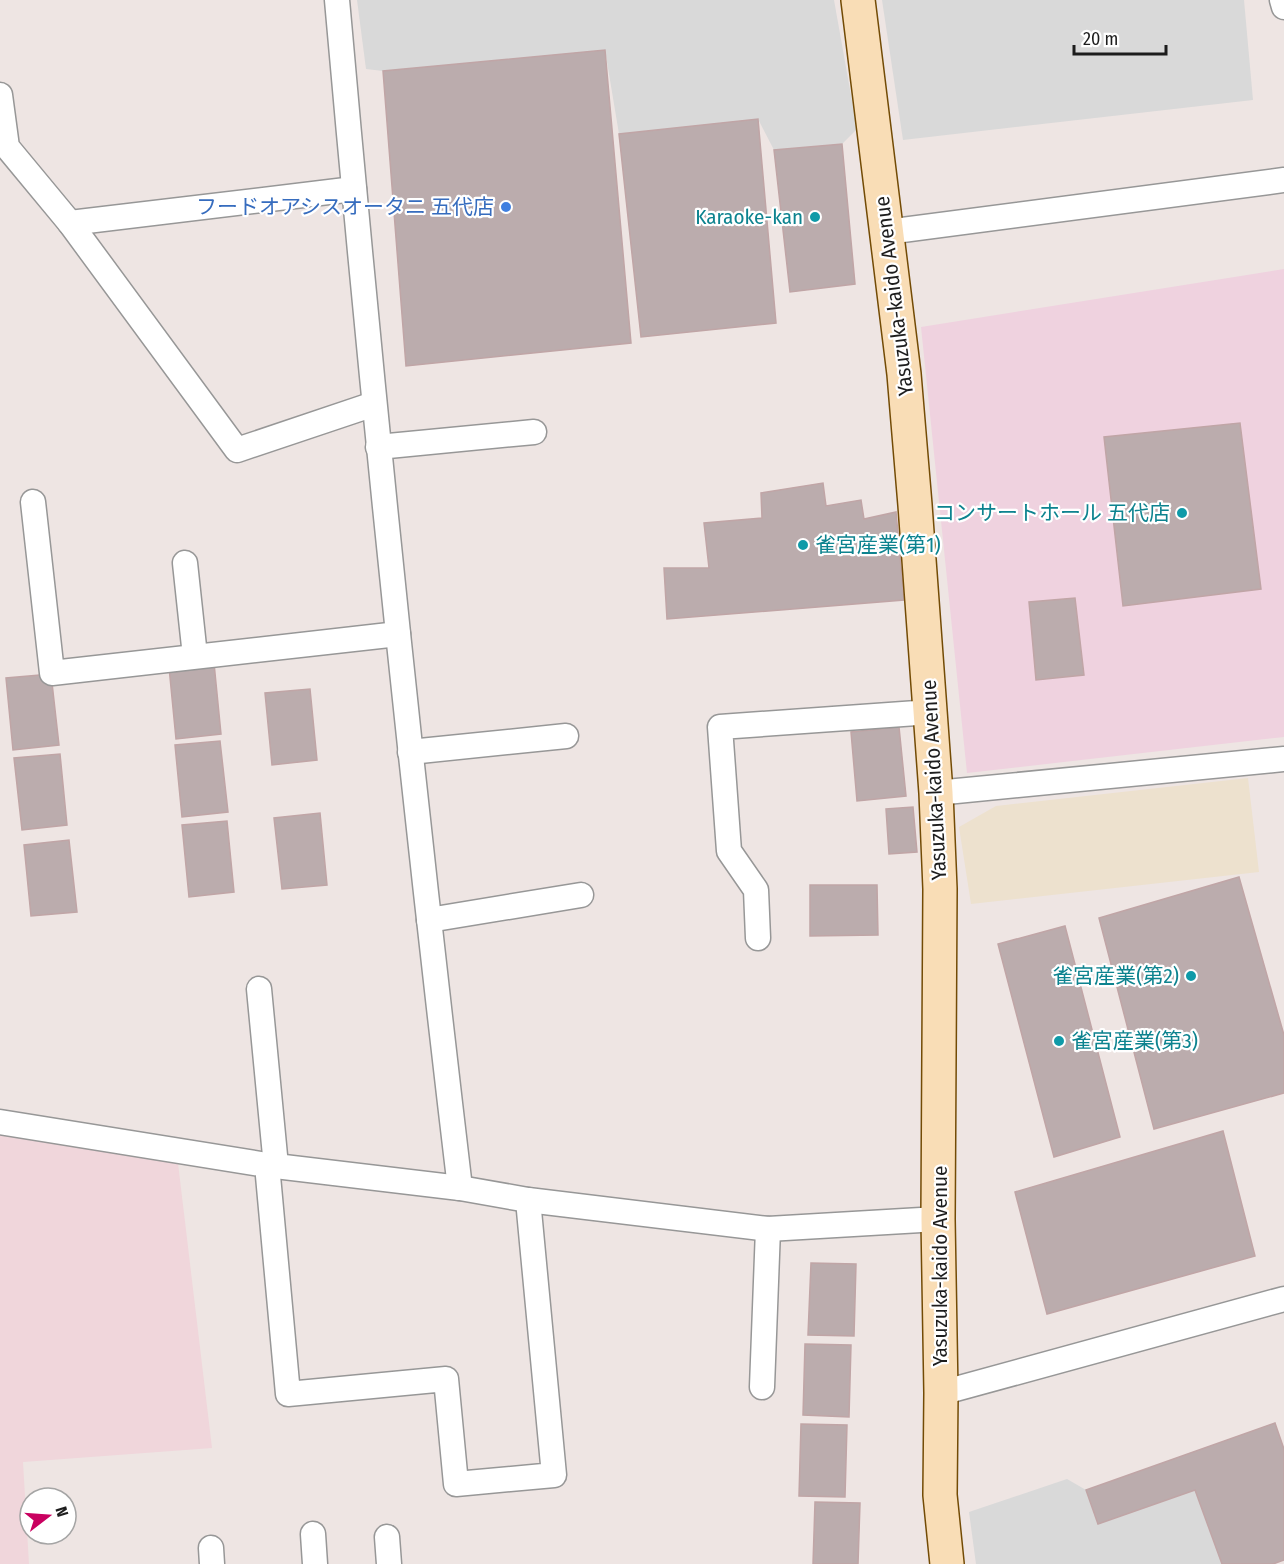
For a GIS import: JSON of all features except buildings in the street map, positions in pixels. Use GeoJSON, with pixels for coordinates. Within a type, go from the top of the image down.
{"type":"FeatureCollection","features":[{"type":"Feature","properties":{"kind":"main road","name":"Yasuzuka-kaido Avenue"},"geometry":{"type":"LineString","coordinates":[[858,0],[904,374],[936,793],[940,889],[938,1219],[940,1496],[947,1564]]}},
{"type":"Feature","properties":{"kind":"street"},"geometry":{"type":"LineString","coordinates":[[337,0],[378,447],[460,1188]]}},
{"type":"Feature","properties":{"kind":"street"},"geometry":{"type":"LineString","coordinates":[[1282,0],[1284,7]]}},
{"type":"Feature","properties":{"kind":"street"},"geometry":{"type":"LineString","coordinates":[[0,95],[6,147],[70,223],[237,450],[374,404]]}},
{"type":"Feature","properties":{"kind":"street"},"geometry":{"type":"LineString","coordinates":[[887,232],[1284,180]]}},
{"type":"Feature","properties":{"kind":"street"},"geometry":{"type":"LineString","coordinates":[[70,223],[354,189]]}},
{"type":"Feature","properties":{"kind":"street"},"geometry":{"type":"LineString","coordinates":[[378,447],[534,432]]}},
{"type":"Feature","properties":{"kind":"street"},"geometry":{"type":"LineString","coordinates":[[33,502],[52,672],[398,634]]}},
{"type":"Feature","properties":{"kind":"street"},"geometry":{"type":"LineString","coordinates":[[185,563],[195,656]]}},
{"type":"Feature","properties":{"kind":"street"},"geometry":{"type":"LineString","coordinates":[[758,938],[756,890],[729,851],[720,727],[931,712]]}},
{"type":"Feature","properties":{"kind":"street"},"geometry":{"type":"LineString","coordinates":[[410,752],[566,736]]}},
{"type":"Feature","properties":{"kind":"street"},"geometry":{"type":"LineString","coordinates":[[936,793],[1284,759]]}},
{"type":"Feature","properties":{"kind":"street"},"geometry":{"type":"LineString","coordinates":[[429,920],[581,895]]}},
{"type":"Feature","properties":{"kind":"street"},"geometry":{"type":"LineString","coordinates":[[259,990],[288,1394],[447,1379],[456,1484],[554,1475],[528,1200]]}},
{"type":"Feature","properties":{"kind":"street"},"geometry":{"type":"LineString","coordinates":[[0,1122],[271,1166],[460,1188],[528,1200],[768,1229],[938,1219]]}},
{"type":"Feature","properties":{"kind":"street"},"geometry":{"type":"LineString","coordinates":[[762,1387],[768,1229]]}},
{"type":"Feature","properties":{"kind":"street"},"geometry":{"type":"LineString","coordinates":[[941,1393],[1284,1299]]}},
{"type":"Feature","properties":{"kind":"street"},"geometry":{"type":"LineString","coordinates":[[313,1534],[315,1564]]}},
{"type":"Feature","properties":{"kind":"street"},"geometry":{"type":"LineString","coordinates":[[387,1537],[389,1564]]}},
{"type":"Feature","properties":{"kind":"shaded area"},"geometry":{"type":"Polygon","coordinates":[[[357,0],[834,0],[857,129],[842,144],[774,150],[758,119],[619,134],[605,50],[383,71],[366,69],[357,0]]]}},
{"type":"Feature","properties":{"kind":"shaded area"},"geometry":{"type":"Polygon","coordinates":[[[882,0],[1244,0],[1253,100],[903,140],[882,0]]]}},
{"type":"Feature","properties":{"kind":"shaded area"},"geometry":{"type":"Polygon","coordinates":[[[1284,269],[1284,737],[967,773],[921,327],[1284,269]]]}},
{"type":"Feature","properties":{"kind":"shaded area"},"geometry":{"type":"Polygon","coordinates":[[[1248,778],[1259,872],[971,904],[959,827],[996,806],[1248,778]]]}},
{"type":"Feature","properties":{"kind":"shaded area"},"geometry":{"type":"Polygon","coordinates":[[[0,1135],[178,1163],[212,1448],[23,1462],[24,1486],[18,1486],[18,1546],[28,1546],[29,1564],[0,1564],[0,1135]]]}},
{"type":"Feature","properties":{"kind":"shaded area"},"geometry":{"type":"Polygon","coordinates":[[[1067,1479],[1086,1490],[1098,1524],[1195,1490],[1222,1564],[976,1564],[969,1512],[1067,1479]]]}},
{"type":"Feature","properties":{"kind":"place","name":"フードオアシスオータニ 五代店"},"geometry":{"type":"Point","coordinates":[506,207]}},
{"type":"Feature","properties":{"kind":"place","name":"Karaoke-kan"},"geometry":{"type":"Point","coordinates":[815,217]}},
{"type":"Feature","properties":{"kind":"place","name":"コンサートホール 五代店"},"geometry":{"type":"Point","coordinates":[1182,513]}},
{"type":"Feature","properties":{"kind":"place","name":"雀宮産業(第1)"},"geometry":{"type":"Point","coordinates":[803,545]}},
{"type":"Feature","properties":{"kind":"place","name":"雀宮産業(第2)"},"geometry":{"type":"Point","coordinates":[1191,976]}},
{"type":"Feature","properties":{"kind":"place","name":"雀宮産業(第3)"},"geometry":{"type":"Point","coordinates":[1059,1041]}}]}
